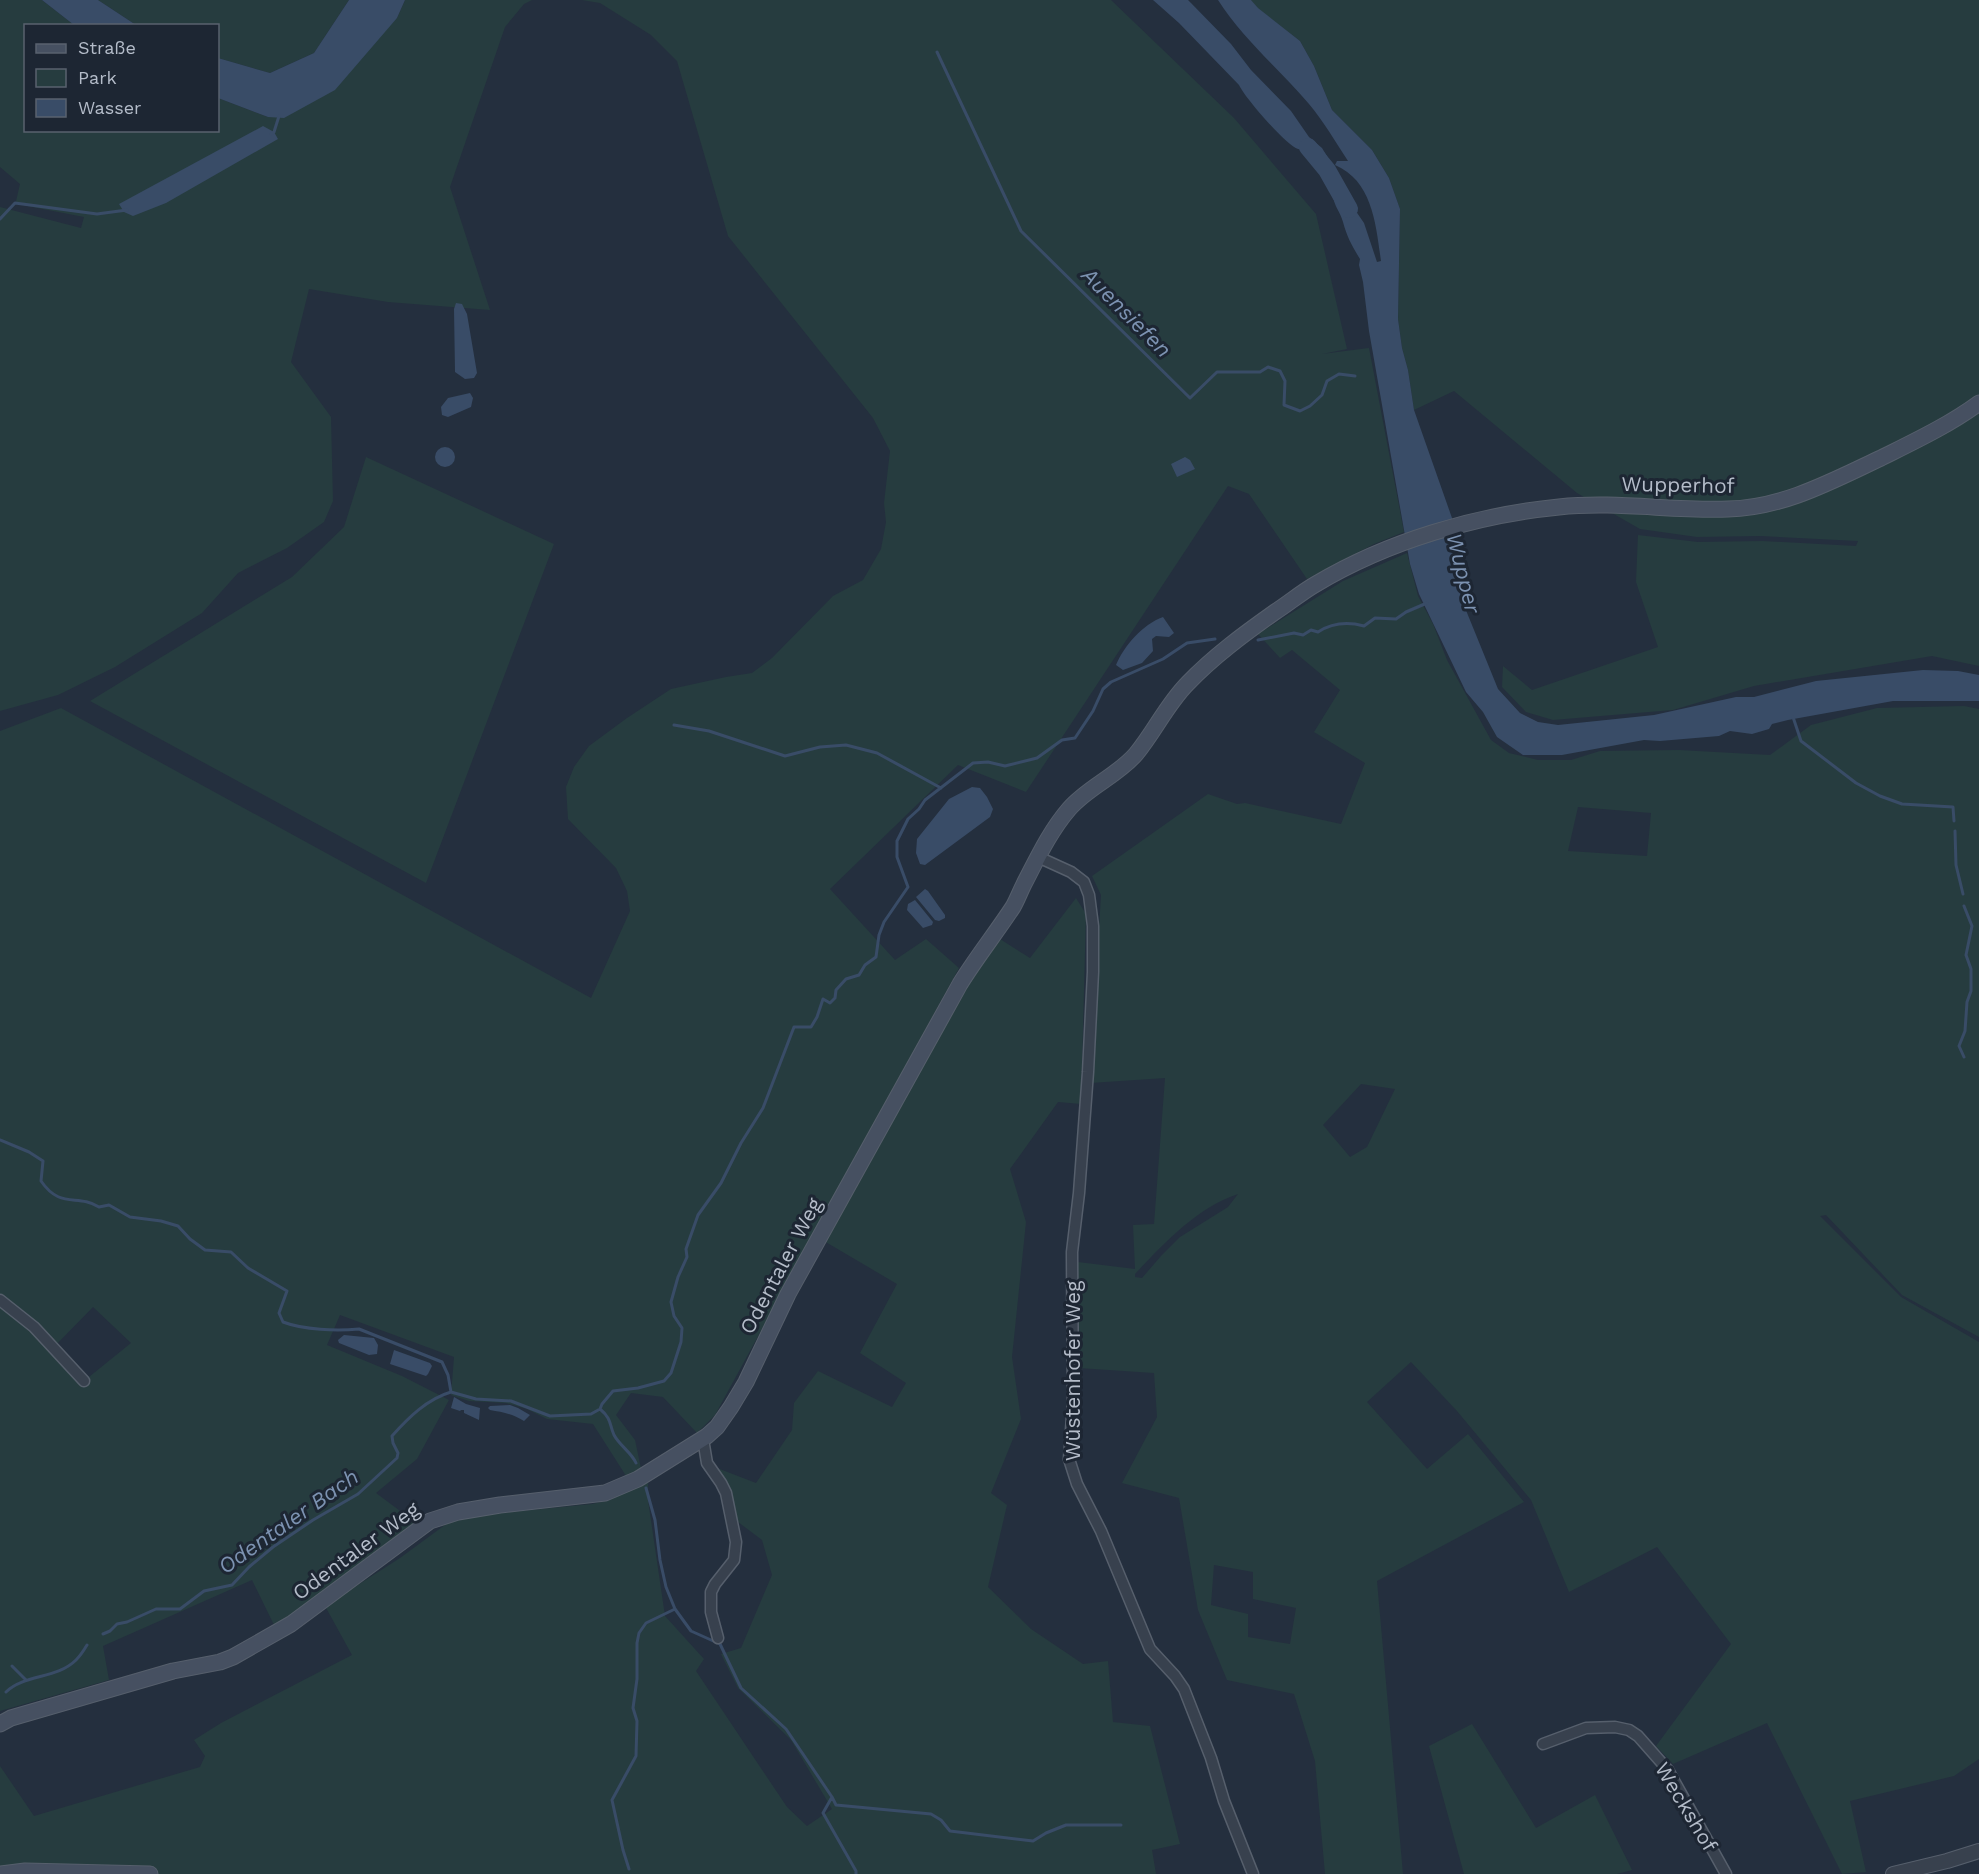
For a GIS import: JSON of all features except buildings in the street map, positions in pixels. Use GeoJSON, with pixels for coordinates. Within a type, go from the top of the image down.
{"type":"FeatureCollection","features":[{"type":"Feature","properties":{"kind":"main road","name":"Wupperhof"},"geometry":{"type":"LineString","coordinates":[[1394,546],[1462,525],[1512,513],[1561,507],[1592,504],[1727,509],[1780,502],[1816,489],[1916,441],[1979,403]]}},
{"type":"Feature","properties":{"kind":"main road","name":"Odentaler Weg"},"geometry":{"type":"LineString","coordinates":[[0,1724],[11,1718],[118,1686],[233,1657],[291,1624],[414,1532],[438,1518],[500,1505],[606,1493],[638,1479],[703,1439],[717,1426],[746,1382],[788,1294],[960,984],[1014,905],[1038,857],[1070,808],[1083,795],[1134,756],[1178,694],[1216,656],[1316,584],[1394,546]]}},
{"type":"Feature","properties":{"kind":"main road"},"geometry":{"type":"LineString","coordinates":[[1,1874],[25,1871],[150,1874]]}},
{"type":"Feature","properties":{"kind":"street","name":"Wüstenhofer Weg"},"geometry":{"type":"LineString","coordinates":[[1038,857],[1071,872],[1084,882],[1089,895],[1093,926],[1094,972],[1091,1030],[1079,1193],[1072,1252],[1073,1402],[1069,1459],[1077,1484],[1108,1548],[1150,1648],[1184,1689],[1253,1874]]}},
{"type":"Feature","properties":{"kind":"street"},"geometry":{"type":"LineString","coordinates":[[0,1300],[34,1327],[84,1381]]}},
{"type":"Feature","properties":{"kind":"street"},"geometry":{"type":"LineString","coordinates":[[703,1439],[707,1463],[726,1493],[736,1542],[734,1560],[711,1592],[711,1612],[718,1638]]}},
{"type":"Feature","properties":{"kind":"street","name":"Weckshof"},"geometry":{"type":"LineString","coordinates":[[1543,1744],[1586,1728],[1616,1727],[1629,1730],[1638,1736],[1668,1770],[1726,1874]]}},
{"type":"Feature","properties":{"kind":"street"},"geometry":{"type":"LineString","coordinates":[[1893,1874],[1979,1851]]}},
{"type":"Feature","properties":{"kind":"green space"},"geometry":{"type":"Polygon","coordinates":[[[0,0],[42,0],[73,24],[24,24],[24,132],[219,132],[219,98],[268,117],[397,18],[405,0],[532,0],[524,4],[505,27],[450,187],[490,310],[388,302],[309,289],[291,362],[331,417],[333,501],[324,522],[287,548],[238,573],[202,613],[115,667],[58,695],[0,711],[0,207],[81,228],[84,217],[17,204],[20,184],[0,167],[0,0]]]}},
{"type":"Feature","properties":{"kind":"green space"},"geometry":{"type":"Polygon","coordinates":[[[98,0],[349,0],[314,53],[270,73],[219,58],[219,24],[134,24],[98,0]]]}},
{"type":"Feature","properties":{"kind":"green space"},"geometry":{"type":"Polygon","coordinates":[[[582,0],[1111,0],[1234,118],[1316,214],[1347,349],[1322,354],[1369,348],[1404,532],[1374,544],[1307,579],[1249,494],[1228,486],[1026,792],[958,765],[830,889],[895,960],[926,939],[959,968],[715,1415],[697,1433],[663,1397],[631,1393],[616,1415],[635,1440],[642,1473],[628,1479],[593,1424],[547,1419],[527,1409],[506,1403],[469,1401],[451,1395],[454,1357],[340,1315],[327,1345],[402,1376],[449,1400],[417,1459],[376,1493],[415,1522],[275,1627],[252,1580],[103,1646],[109,1680],[0,1711],[0,731],[61,708],[591,998],[630,911],[627,891],[616,868],[568,819],[566,787],[574,767],[589,746],[671,689],[752,673],[772,658],[833,596],[863,580],[881,549],[886,522],[884,503],[890,451],[873,418],[728,236],[677,61],[651,35],[600,3],[582,0]],[[93,1307],[53,1348],[84,1381],[131,1343],[93,1307]]]}},
{"type":"Feature","properties":{"kind":"green space"},"geometry":{"type":"Polygon","coordinates":[[[1251,0],[1979,0],[1979,666],[1932,656],[1754,686],[1673,710],[1553,720],[1526,712],[1502,687],[1503,666],[1532,690],[1658,647],[1636,582],[1638,535],[1698,542],[1762,541],[1856,546],[1858,541],[1761,536],[1697,537],[1640,529],[1577,493],[1454,391],[1414,410],[1398,319],[1400,209],[1389,178],[1372,150],[1332,110],[1314,66],[1300,41],[1257,8],[1251,0]]]}},
{"type":"Feature","properties":{"kind":"green space"},"geometry":{"type":"Polygon","coordinates":[[[366,457],[554,544],[426,883],[90,701],[292,577],[344,527],[366,457]]]}},
{"type":"Feature","properties":{"kind":"green space"},"geometry":{"type":"Polygon","coordinates":[[[1407,553],[1418,596],[1433,624],[1447,660],[1491,740],[1509,753],[1538,760],[1571,760],[1600,751],[1679,750],[1770,755],[1811,725],[1877,708],[1964,706],[1979,709],[1979,1337],[1902,1295],[1826,1215],[1820,1216],[1901,1297],[1979,1342],[1979,1759],[1954,1776],[1850,1801],[1866,1872],[1842,1874],[1767,1723],[1673,1764],[1656,1746],[1731,1644],[1657,1547],[1569,1592],[1531,1500],[1457,1411],[1411,1362],[1367,1402],[1427,1469],[1468,1434],[1524,1502],[1377,1581],[1403,1874],[1325,1874],[1315,1761],[1294,1694],[1227,1680],[1198,1610],[1179,1498],[1122,1483],[1157,1417],[1154,1373],[1079,1368],[1076,1328],[1078,1262],[1135,1269],[1133,1225],[1154,1224],[1165,1078],[1090,1083],[1101,895],[1092,876],[1208,794],[1237,804],[1245,803],[1341,824],[1365,763],[1314,732],[1340,690],[1292,650],[1280,658],[1258,634],[1343,581],[1407,553]],[[1578,807],[1568,851],[1647,856],[1651,813],[1578,807]],[[1361,1084],[1323,1125],[1350,1157],[1367,1147],[1395,1089],[1361,1084]],[[1238,1194],[1223,1200],[1182,1227],[1146,1262],[1135,1277],[1142,1278],[1180,1237],[1228,1207],[1238,1194]],[[1214,1565],[1211,1605],[1248,1614],[1248,1637],[1290,1644],[1296,1608],[1253,1599],[1253,1572],[1214,1565]]]}},
{"type":"Feature","properties":{"kind":"green space"},"geometry":{"type":"Polygon","coordinates":[[[1076,898],[1086,914],[1081,1104],[1058,1102],[1010,1169],[1026,1222],[1012,1357],[1021,1419],[991,1493],[1007,1505],[988,1587],[1031,1629],[1083,1664],[1108,1661],[1113,1722],[1150,1726],[1180,1844],[1152,1850],[1156,1874],[0,1874],[0,1766],[34,1816],[200,1767],[205,1756],[194,1740],[221,1723],[352,1655],[325,1606],[400,1558],[449,1522],[491,1514],[592,1504],[610,1500],[648,1480],[648,1500],[665,1616],[704,1659],[696,1671],[787,1807],[807,1826],[832,1809],[791,1740],[738,1688],[721,1654],[741,1648],[772,1575],[762,1540],[730,1516],[717,1468],[756,1483],[792,1430],[794,1403],[818,1371],[892,1407],[906,1383],[860,1353],[897,1284],[824,1241],[972,979],[1000,939],[1030,958],[1076,898]]]}},
{"type":"Feature","properties":{"kind":"green space"},"geometry":{"type":"Polygon","coordinates":[[[1472,1724],[1536,1828],[1595,1795],[1632,1870],[1617,1874],[1464,1874],[1429,1746],[1472,1724]]]}},
{"type":"Feature","properties":{"kind":"water"},"geometry":{"type":"Polygon","coordinates":[[[42,0],[98,0],[134,24],[73,24],[42,0]]]}},
{"type":"Feature","properties":{"kind":"water"},"geometry":{"type":"Polygon","coordinates":[[[349,0],[405,0],[397,18],[335,90],[284,118],[268,117],[219,98],[219,58],[270,73],[314,53],[349,0]]]}},
{"type":"Feature","properties":{"kind":"water"},"geometry":{"type":"Polygon","coordinates":[[[1153,0],[1188,0],[1291,111],[1330,161],[1321,167],[1308,149],[1298,149],[1292,146],[1257,110],[1239,85],[1179,23],[1153,0]]]}},
{"type":"Feature","properties":{"kind":"water"},"geometry":{"type":"Polygon","coordinates":[[[1218,0],[1251,0],[1300,41],[1314,66],[1332,110],[1372,150],[1389,178],[1400,209],[1398,319],[1414,410],[1452,518],[1461,598],[1498,689],[1520,713],[1538,722],[1558,725],[1654,715],[1736,697],[1754,697],[1816,681],[1923,670],[1958,671],[1979,675],[1979,701],[1893,701],[1788,720],[1772,724],[1769,729],[1752,734],[1730,731],[1719,736],[1660,741],[1644,740],[1562,755],[1523,755],[1497,737],[1483,712],[1466,692],[1419,594],[1410,564],[1369,331],[1360,259],[1335,203],[1334,190],[1340,188],[1364,223],[1377,262],[1381,261],[1370,206],[1358,182],[1348,172],[1335,165],[1337,161],[1348,161],[1320,118],[1239,28],[1218,0]]]}},
{"type":"Feature","properties":{"kind":"water"},"geometry":{"type":"Polygon","coordinates":[[[263,126],[274,132],[278,139],[166,203],[133,216],[124,212],[119,204],[263,126]]]}},
{"type":"Feature","properties":{"kind":"water"},"geometry":{"type":"Polygon","coordinates":[[[456,303],[462,304],[467,314],[477,373],[474,378],[465,379],[455,372],[454,309],[456,303]]]}},
{"type":"Feature","properties":{"kind":"water"},"geometry":{"type":"Polygon","coordinates":[[[470,393],[473,398],[471,407],[448,417],[442,415],[441,407],[448,398],[470,393]]]}},
{"type":"Feature","properties":{"kind":"water"},"geometry":{"type":"Polygon","coordinates":[[[441,447],[449,447],[455,453],[455,461],[449,467],[441,467],[435,461],[435,453],[441,447]]]}},
{"type":"Feature","properties":{"kind":"water"},"geometry":{"type":"Polygon","coordinates":[[[1185,457],[1190,460],[1195,469],[1177,477],[1171,464],[1185,457]]]}},
{"type":"Feature","properties":{"kind":"water"},"geometry":{"type":"Polygon","coordinates":[[[1163,617],[1174,633],[1169,637],[1156,636],[1152,639],[1153,651],[1142,663],[1123,670],[1116,665],[1135,636],[1148,625],[1163,617]]]}},
{"type":"Feature","properties":{"kind":"water"},"geometry":{"type":"Polygon","coordinates":[[[972,787],[980,788],[987,797],[993,809],[990,817],[925,865],[920,864],[916,853],[917,839],[949,799],[972,787]]]}},
{"type":"Feature","properties":{"kind":"water"},"geometry":{"type":"Polygon","coordinates":[[[925,889],[945,918],[935,920],[916,897],[925,889]]]}},
{"type":"Feature","properties":{"kind":"water"},"geometry":{"type":"Polygon","coordinates":[[[915,900],[933,922],[932,925],[923,928],[907,910],[908,904],[915,900]]]}},
{"type":"Feature","properties":{"kind":"water"},"geometry":{"type":"Polygon","coordinates":[[[344,1335],[374,1338],[378,1345],[377,1354],[369,1355],[339,1343],[338,1340],[344,1335]]]}},
{"type":"Feature","properties":{"kind":"water"},"geometry":{"type":"Polygon","coordinates":[[[394,1350],[430,1363],[432,1366],[428,1374],[426,1376],[390,1364],[394,1350]]]}},
{"type":"Feature","properties":{"kind":"water"},"geometry":{"type":"Polygon","coordinates":[[[454,1397],[480,1408],[479,1420],[464,1413],[464,1410],[451,1408],[454,1397]]]}},
{"type":"Feature","properties":{"kind":"water"},"geometry":{"type":"Polygon","coordinates":[[[510,1405],[530,1415],[524,1421],[488,1408],[510,1405]]]}},
{"type":"Feature","properties":{"kind":"waterway","name":"Auensiefen"},"geometry":{"type":"LineString","coordinates":[[937,52],[1021,231],[1190,398],[1217,372],[1260,372],[1268,367],[1280,371],[1285,381],[1284,405],[1300,411],[1310,406],[1322,395],[1327,381],[1339,374],[1355,376]]}},
{"type":"Feature","properties":{"kind":"waterway"},"geometry":{"type":"LineString","coordinates":[[271,134],[274,132],[279,116]]}},
{"type":"Feature","properties":{"kind":"waterway"},"geometry":{"type":"LineString","coordinates":[[1308,147],[1327,170],[1349,209]]}},
{"type":"Feature","properties":{"kind":"waterway"},"geometry":{"type":"LineString","coordinates":[[0,219],[15,203],[97,214],[127,210]]}},
{"type":"Feature","properties":{"kind":"waterway"},"geometry":{"type":"LineString","coordinates":[[1258,640],[1294,633],[1303,635],[1311,630],[1318,632],[1341,624],[1364,626],[1375,618],[1396,619],[1427,603]]}},
{"type":"Feature","properties":{"kind":"waterway"},"geometry":{"type":"LineString","coordinates":[[0,1140],[29,1152],[43,1161],[41,1181],[55,1195],[99,1207],[109,1205],[130,1217],[178,1226],[205,1250],[231,1252],[248,1268],[287,1291],[279,1313],[283,1322],[320,1329],[359,1329],[442,1362],[448,1375],[451,1392],[476,1399],[511,1401],[550,1416],[591,1414],[600,1409],[613,1391],[638,1388],[664,1381],[671,1373],[681,1342],[682,1328],[674,1316],[671,1302],[687,1257],[686,1249],[698,1215],[721,1183],[741,1143],[763,1108],[794,1027],[811,1027],[823,999],[830,1003],[835,998],[836,990],[846,979],[859,975],[865,965],[876,957],[879,935],[884,922],[908,887],[897,857],[897,841],[908,819],[925,800],[973,763],[988,762],[1005,766],[1037,758],[1062,740],[1075,738],[1093,711],[1103,689],[1111,682],[1163,659],[1187,643],[1215,639]]}},
{"type":"Feature","properties":{"kind":"waterway"},"geometry":{"type":"LineString","coordinates":[[1793,717],[1801,741],[1856,783],[1880,796],[1902,804],[1953,807],[1954,821]]}},
{"type":"Feature","properties":{"kind":"waterway"},"geometry":{"type":"LineString","coordinates":[[674,725],[709,731],[785,756],[820,747],[846,745],[877,753],[941,788]]}},
{"type":"Feature","properties":{"kind":"waterway"},"geometry":{"type":"LineString","coordinates":[[1955,831],[1956,865],[1963,894]]}},
{"type":"Feature","properties":{"kind":"waterway"},"geometry":{"type":"LineString","coordinates":[[1964,906],[1972,926],[1966,955],[1971,969],[1971,991],[1967,1002],[1965,1031],[1959,1046],[1964,1057]]}},
{"type":"Feature","properties":{"kind":"waterway","name":"Odentaler Bach"},"geometry":{"type":"LineString","coordinates":[[103,1634],[117,1624],[156,1609],[180,1609],[204,1591],[232,1585],[273,1547],[358,1494],[397,1458],[398,1453],[392,1436],[398,1429],[426,1404],[451,1392]]}},
{"type":"Feature","properties":{"kind":"waterway"},"geometry":{"type":"LineString","coordinates":[[600,1409],[608,1419],[616,1439],[636,1463]]}},
{"type":"Feature","properties":{"kind":"waterway"},"geometry":{"type":"LineString","coordinates":[[646,1488],[655,1520],[666,1587],[675,1609],[691,1631],[720,1644],[741,1688],[786,1729],[832,1797],[823,1813],[856,1874]]}},
{"type":"Feature","properties":{"kind":"waterway"},"geometry":{"type":"LineString","coordinates":[[629,1869],[612,1800],[636,1756],[637,1721],[633,1708],[637,1679],[637,1643],[639,1633],[646,1623],[675,1609]]}},
{"type":"Feature","properties":{"kind":"waterway","name":"Odentaler Bach"},"geometry":{"type":"LineString","coordinates":[[6,1692],[22,1682],[51,1674],[68,1666],[87,1645]]}},
{"type":"Feature","properties":{"kind":"waterway"},"geometry":{"type":"LineString","coordinates":[[12,1666],[26,1680]]}},
{"type":"Feature","properties":{"kind":"waterway"},"geometry":{"type":"LineString","coordinates":[[832,1797],[836,1805],[931,1814],[941,1820],[950,1831],[1033,1841],[1066,1825],[1121,1825]]}},
{"type":"Feature","properties":{"kind":"water label","name":"Wupper"},"geometry":{"type":"Point","coordinates":[1464,573]}}]}
